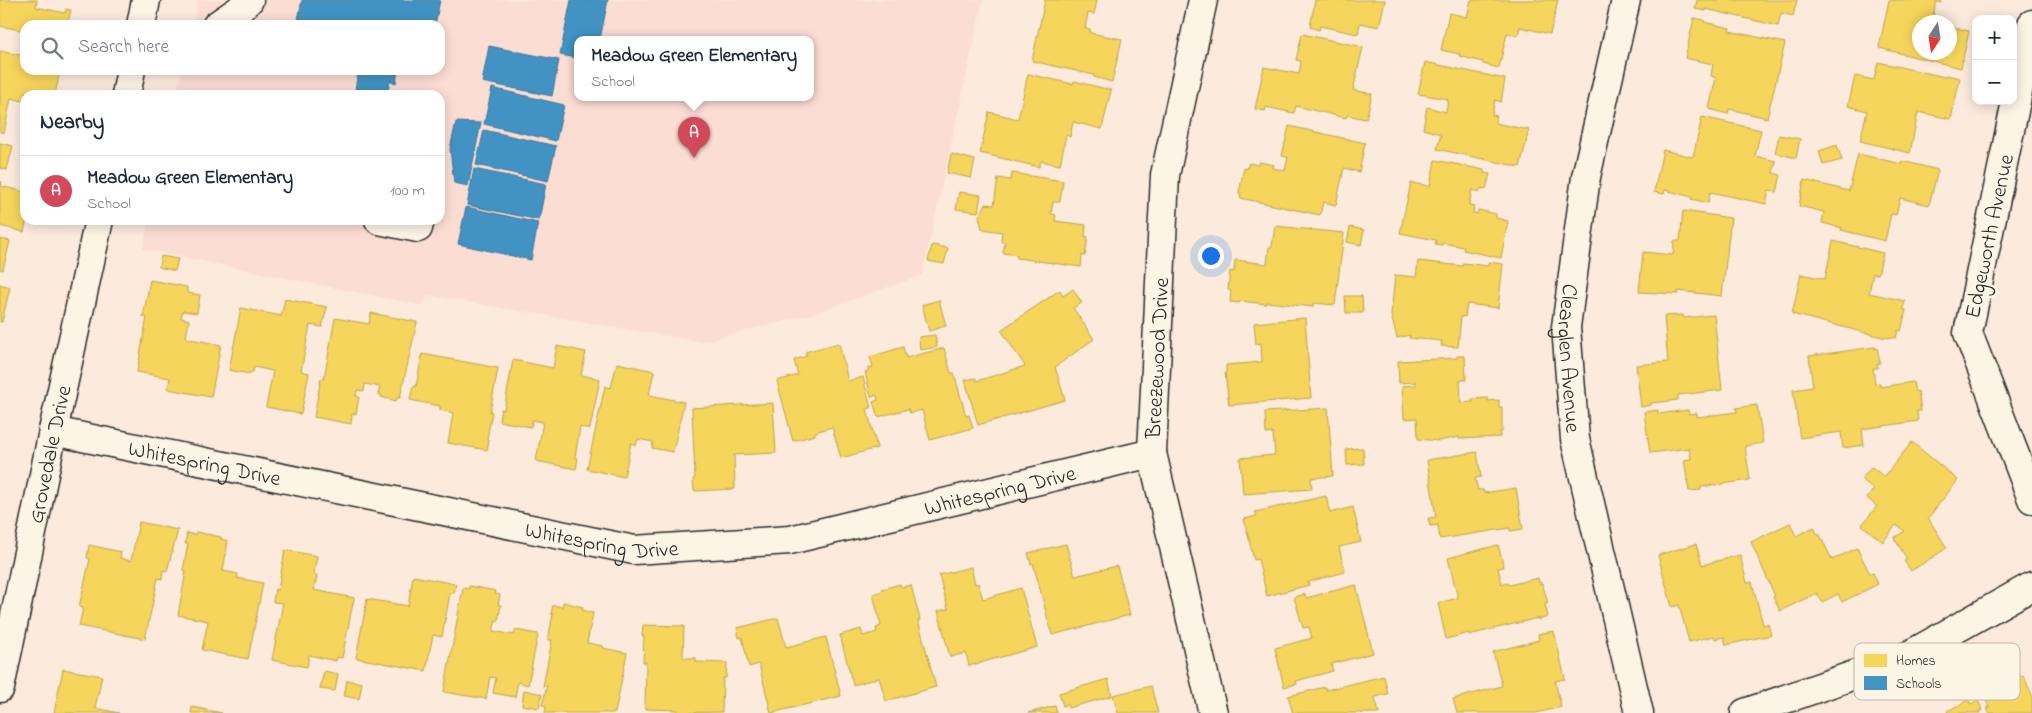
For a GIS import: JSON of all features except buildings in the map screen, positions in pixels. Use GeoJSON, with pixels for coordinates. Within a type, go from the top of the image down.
{"type":"FeatureCollection","features":[{"type":"Feature","properties":{"kind":"street"},"geometry":{"type":"LineString","coordinates":[[142,20],[146,0]]}},
{"type":"Feature","properties":{"kind":"street"},"geometry":{"type":"LineString","coordinates":[[224,20],[249,0]]}},
{"type":"Feature","properties":{"kind":"street","name":"Breezewood Drive"},"geometry":{"type":"LineString","coordinates":[[1203,0],[1165,175],[1152,453],[1213,713]]}},
{"type":"Feature","properties":{"kind":"street","name":"Clearglen Avenue"},"geometry":{"type":"LineString","coordinates":[[1626,0],[1586,177],[1566,327],[1575,439],[1639,713]]}},
{"type":"Feature","properties":{"kind":"street","name":"Edgeworth Avenue"},"geometry":{"type":"LineString","coordinates":[[2032,24],[1968,333],[2032,499]]}},
{"type":"Feature","properties":{"kind":"street"},"geometry":{"type":"LineString","coordinates":[[127,90],[130,75]]}},
{"type":"Feature","properties":{"kind":"street","name":"Grovedale Drive"},"geometry":{"type":"LineString","coordinates":[[0,688],[97,225]]}},
{"type":"Feature","properties":{"kind":"street"},"geometry":{"type":"LineString","coordinates":[[403,225],[418,228],[419,225]]}},
{"type":"Feature","properties":{"kind":"street","name":"Whitespring Drive"},"geometry":{"type":"LineString","coordinates":[[53,430],[634,550],[790,540],[1152,453]]}},
{"type":"Feature","properties":{"kind":"street"},"geometry":{"type":"LineString","coordinates":[[1931,643],[2032,586]]}},
{"type":"Feature","properties":{"kind":"street"},"geometry":{"type":"LineString","coordinates":[[1745,713],[1854,675]]}},
{"type":"Feature","properties":{"kind":"shaded area"},"geometry":{"type":"Polygon","coordinates":[[[198,0],[983,0],[922,275],[815,313],[702,342],[427,295],[424,306],[143,249],[148,225],[445,225],[445,90],[178,90],[181,75],[445,75],[445,20],[193,20],[198,0]]]}},
{"type":"Feature","properties":{"kind":"place","name":"Meadow Green Elementary"},"geometry":{"type":"Point","coordinates":[694,158]}}]}
